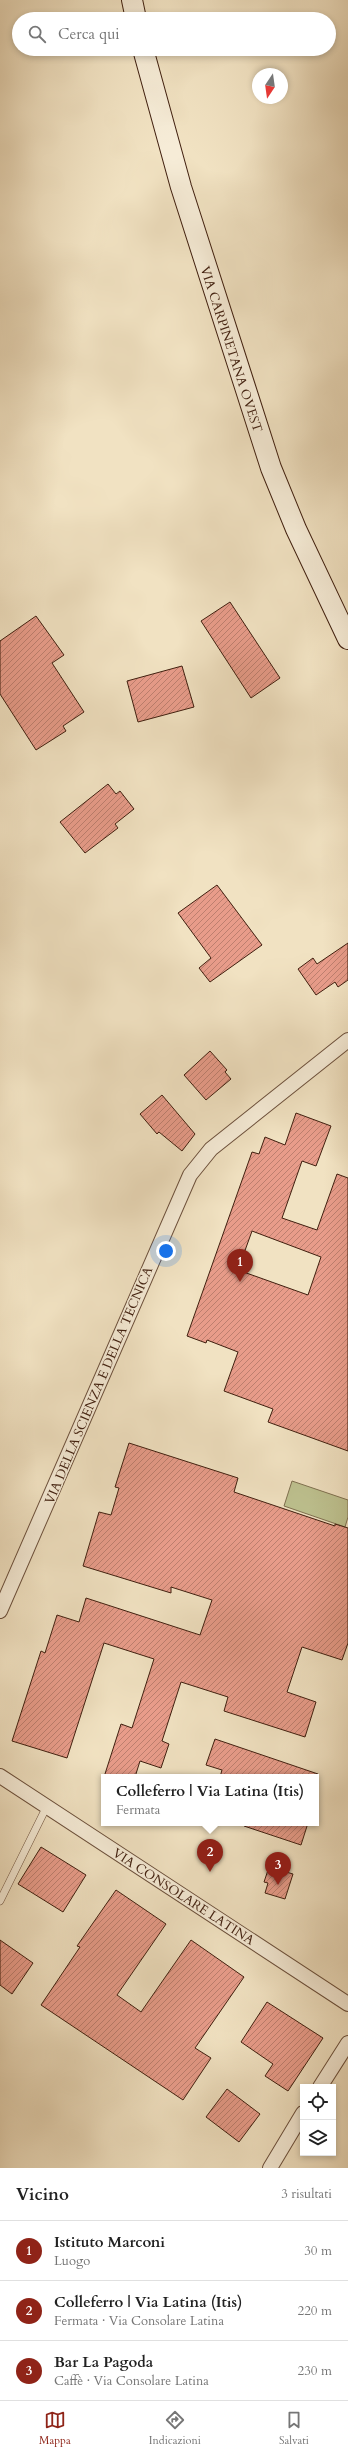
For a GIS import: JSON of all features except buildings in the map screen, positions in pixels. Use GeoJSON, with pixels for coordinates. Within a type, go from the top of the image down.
{"type":"FeatureCollection","features":[{"type":"Feature","properties":{"kind":"main road"},"geometry":{"type":"LineString","coordinates":[[132,0],[135,12]]}},
{"type":"Feature","properties":{"kind":"main road","name":"VIA CARPINETANA OVEST"},"geometry":{"type":"LineString","coordinates":[[145,56],[181,187],[271,468],[296,529],[348,639]]}},
{"type":"Feature","properties":{"kind":"street","name":"VIA DELLA SCIENZA E DELLA TECNICA"},"geometry":{"type":"LineString","coordinates":[[0,1611],[183,1189],[204,1156],[348,1040]]}},
{"type":"Feature","properties":{"kind":"street","name":"VIA CONSOLARE LATINA"},"geometry":{"type":"LineString","coordinates":[[0,1776],[348,2004]]}},
{"type":"Feature","properties":{"kind":"street"},"geometry":{"type":"LineString","coordinates":[[322,2084],[348,2043]]}},
{"type":"Feature","properties":{"kind":"street"},"geometry":{"type":"LineString","coordinates":[[270,2168],[300,2118]]}},
{"type":"Feature","properties":{"kind":"lane"},"geometry":{"type":"LineString","coordinates":[[0,1901],[47,1806]]}},
{"type":"Feature","properties":{"kind":"green space"},"geometry":{"type":"Polygon","coordinates":[[[292,1481],[348,1500],[348,1517],[345,1527],[284,1506],[292,1481]]]}},
{"type":"Feature","properties":{"kind":"place","name":"Istituto Marconi"},"geometry":{"type":"Point","coordinates":[240,1282]}},
{"type":"Feature","properties":{"kind":"place","name":"Colleferro | Via Latina (Itis)"},"geometry":{"type":"Point","coordinates":[210,1872]}},
{"type":"Feature","properties":{"kind":"place","name":"Bar La Pagoda"},"geometry":{"type":"Point","coordinates":[278,1885]}}]}
